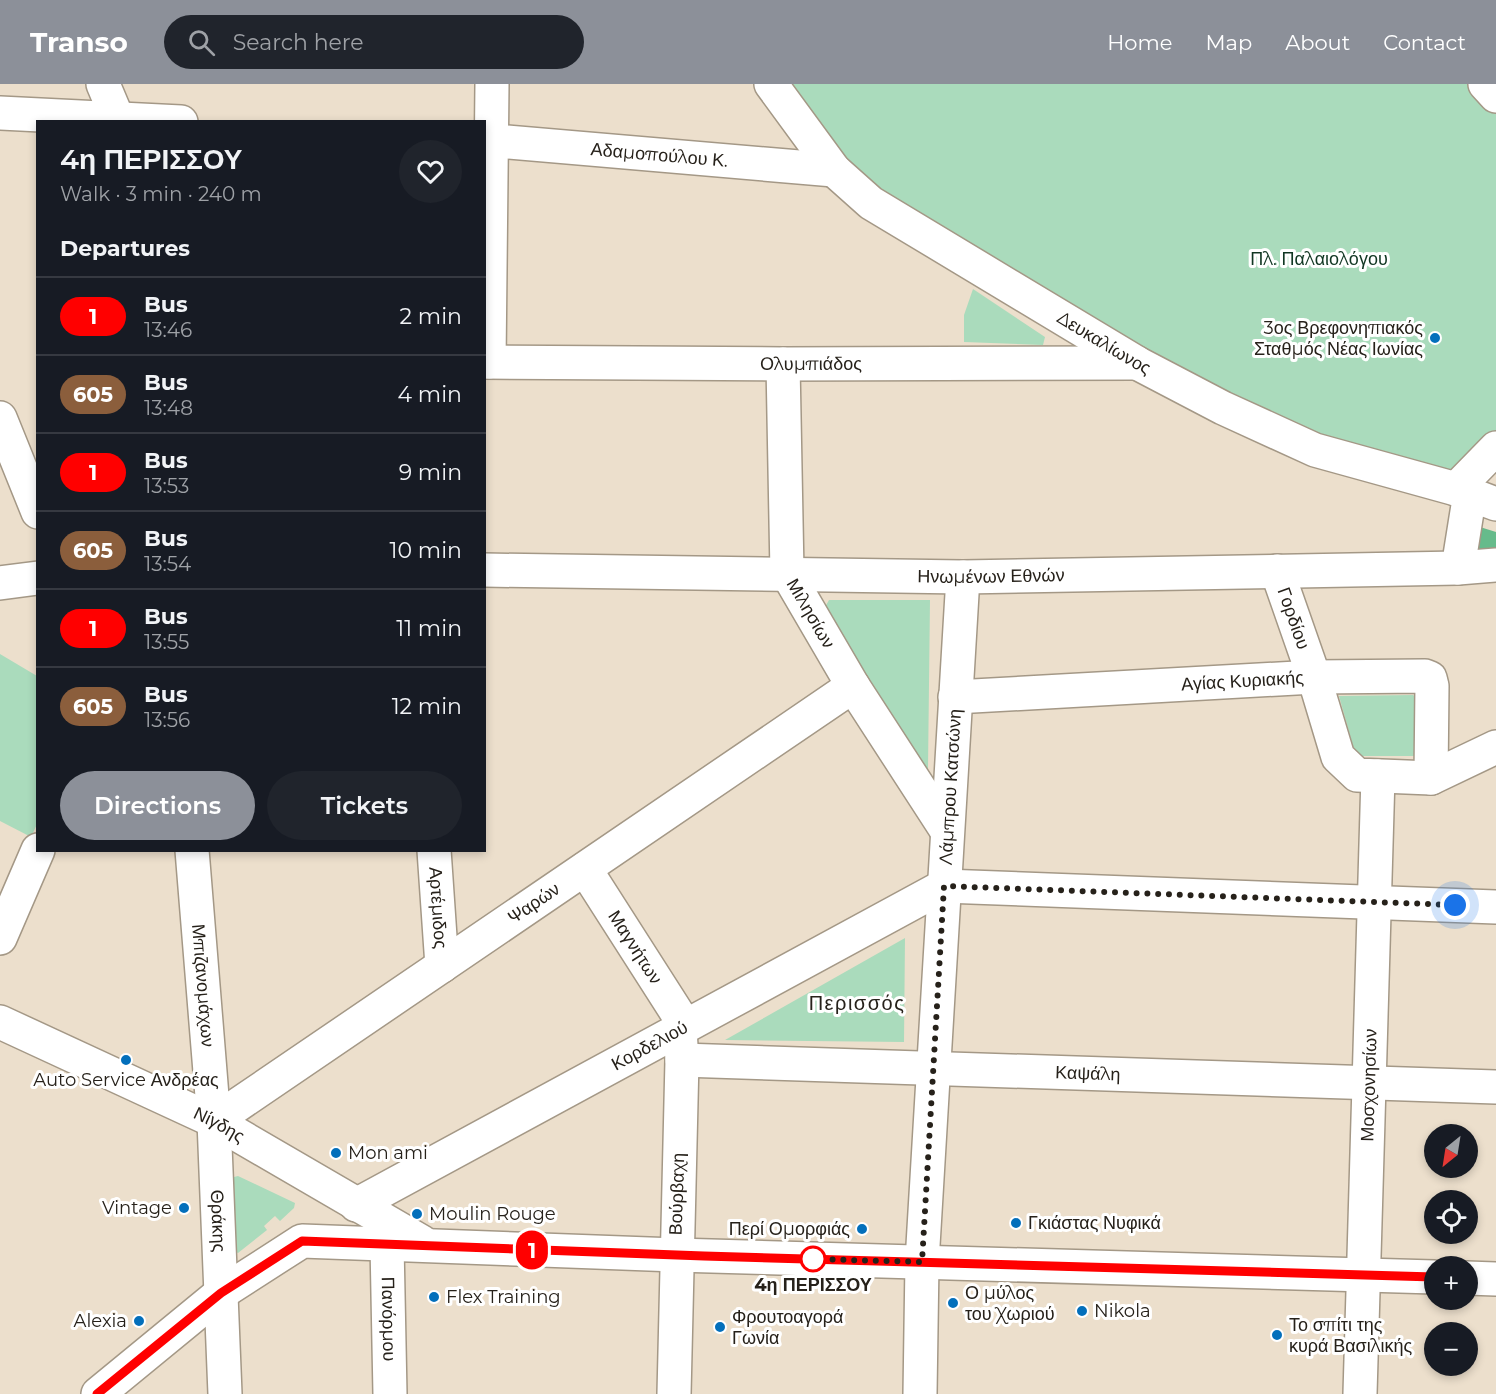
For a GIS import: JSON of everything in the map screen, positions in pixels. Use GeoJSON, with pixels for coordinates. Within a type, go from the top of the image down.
{"type":"FeatureCollection","features":[{"type":"Feature","properties":{"kind":"street"},"geometry":{"type":"LineString","coordinates":[[0,114],[118,120],[103,84]]}},
{"type":"Feature","properties":{"kind":"street"},"geometry":{"type":"LineString","coordinates":[[487,362],[488,140],[492,84]]}},
{"type":"Feature","properties":{"kind":"street","name":"Δευκαλίωνος"},"geometry":{"type":"LineString","coordinates":[[771,84],[834,170],[871,203],[1137,363],[1223,408],[1315,450],[1474,495]]}},
{"type":"Feature","properties":{"kind":"street"},"geometry":{"type":"LineString","coordinates":[[1485,84],[1496,96]]}},
{"type":"Feature","properties":{"kind":"street","name":"Αδαμοπούλου Κ."},"geometry":{"type":"LineString","coordinates":[[488,140],[834,170]]}},
{"type":"Feature","properties":{"kind":"street","name":"Ολυμπιάδος"},"geometry":{"type":"LineString","coordinates":[[487,362],[1137,363]]}},
{"type":"Feature","properties":{"kind":"street","name":"Μιλησίων"},"geometry":{"type":"LineString","coordinates":[[783,364],[787,573],[854,686],[947,831]]}},
{"type":"Feature","properties":{"kind":"street"},"geometry":{"type":"LineString","coordinates":[[0,418],[36,507]]}},
{"type":"Feature","properties":{"kind":"street"},"geometry":{"type":"LineString","coordinates":[[1458,568],[1474,495],[1496,448]]}},
{"type":"Feature","properties":{"kind":"street","name":"Ηνωμένων Εθνών"},"geometry":{"type":"LineString","coordinates":[[486,570],[963,577],[1458,568],[1496,565]]}},
{"type":"Feature","properties":{"kind":"street","name":"Γορδίου"},"geometry":{"type":"LineString","coordinates":[[1277,571],[1314,677],[1338,757],[1357,775],[1431,778]]}},
{"type":"Feature","properties":{"kind":"street","name":"Λάμπρου Κατσώνη"},"geometry":{"type":"LineString","coordinates":[[921,1394],[922,1262],[963,577]]}},
{"type":"Feature","properties":{"kind":"street"},"geometry":{"type":"LineString","coordinates":[[0,583],[36,578]]}},
{"type":"Feature","properties":{"kind":"street","name":"Αγίας Κυριακής"},"geometry":{"type":"LineString","coordinates":[[956,697],[1314,677],[1425,676],[1430,678],[1432,686],[1431,778]]}},
{"type":"Feature","properties":{"kind":"street","name":"Ψαρών"},"geometry":{"type":"LineString","coordinates":[[214,1121],[854,686]]}},
{"type":"Feature","properties":{"kind":"street"},"geometry":{"type":"LineString","coordinates":[[1431,778],[1496,747]]}},
{"type":"Feature","properties":{"kind":"street","name":"Μοσχονησίων"},"geometry":{"type":"LineString","coordinates":[[1360,1394],[1378,776]]}},
{"type":"Feature","properties":{"kind":"street"},"geometry":{"type":"LineString","coordinates":[[0,938],[37,852]]}},
{"type":"Feature","properties":{"kind":"street","name":"Μπιζανομάχων"},"geometry":{"type":"LineString","coordinates":[[192,852],[214,1121]]}},
{"type":"Feature","properties":{"kind":"street","name":"Αρτέμιδος"},"geometry":{"type":"LineString","coordinates":[[434,852],[442,966]]}},
{"type":"Feature","properties":{"kind":"street","name":"Μαγνήτων"},"geometry":{"type":"LineString","coordinates":[[585,869],[679,1016],[681,1045]]}},
{"type":"Feature","properties":{"kind":"street"},"geometry":{"type":"LineString","coordinates":[[944,886],[1496,907]]}},
{"type":"Feature","properties":{"kind":"street","name":"Κορδελιού"},"geometry":{"type":"LineString","coordinates":[[98,1394],[221,1293],[302,1241],[351,1203],[681,1045],[944,886]]}},
{"type":"Feature","properties":{"kind":"street","name":"Νίγδης"},"geometry":{"type":"LineString","coordinates":[[0,1022],[214,1121],[428,1246]]}},
{"type":"Feature","properties":{"kind":"street","name":"Καψάλη"},"geometry":{"type":"LineString","coordinates":[[681,1045],[934,1068],[1496,1087]]}},
{"type":"Feature","properties":{"kind":"street","name":"Βούρβαχη"},"geometry":{"type":"LineString","coordinates":[[674,1394],[681,1045]]}},
{"type":"Feature","properties":{"kind":"street","name":"Θράκης"},"geometry":{"type":"LineString","coordinates":[[214,1121],[225,1394]]}},
{"type":"Feature","properties":{"kind":"street"},"geometry":{"type":"LineString","coordinates":[[302,1241],[676,1255],[1424,1277]]}},
{"type":"Feature","properties":{"kind":"street","name":"Πανόρμου"},"geometry":{"type":"LineString","coordinates":[[387,1244],[390,1394]]}},
{"type":"Feature","properties":{"kind":"street"},"geometry":{"type":"LineString","coordinates":[[1478,1278],[1496,1279]]}},
{"type":"Feature","properties":{"kind":"green space","name":"Πλ. Παλαιολόγου"},"geometry":{"type":"Polygon","coordinates":[[[771,84],[1485,84],[1496,96],[1496,448],[1456,489],[1315,450],[871,203],[771,84]]]}},
{"type":"Feature","properties":{"kind":"green space"},"geometry":{"type":"Polygon","coordinates":[[[973,289],[1045,337],[1043,345],[964,342],[964,315],[973,289]]]}},
{"type":"Feature","properties":{"kind":"green space"},"geometry":{"type":"Polygon","coordinates":[[[1480,527],[1496,532],[1496,552],[1478,554],[1480,527]]]}},
{"type":"Feature","properties":{"kind":"green space"},"geometry":{"type":"Polygon","coordinates":[[[829,600],[930,600],[928,769],[924,769],[825,607],[829,600]]]}},
{"type":"Feature","properties":{"kind":"green space"},"geometry":{"type":"Polygon","coordinates":[[[0,654],[36,675],[36,826],[31,837],[0,821],[0,654]]]}},
{"type":"Feature","properties":{"kind":"green space"},"geometry":{"type":"Polygon","coordinates":[[[1413,695],[1418,699],[1417,751],[1414,756],[1360,756],[1355,753],[1339,696],[1413,695]]]}},
{"type":"Feature","properties":{"kind":"green space"},"geometry":{"type":"Polygon","coordinates":[[[905,938],[904,1042],[725,1040],[905,938]]]}},
{"type":"Feature","properties":{"kind":"green space"},"geometry":{"type":"Polygon","coordinates":[[[238,1176],[295,1203],[294,1208],[280,1221],[275,1216],[264,1226],[267,1230],[238,1253],[232,1250],[234,1177],[238,1176]]]}},
{"type":"Feature","properties":{"kind":"bus line","name":"1"},"geometry":{"type":"LineString","coordinates":[[97,1394],[221,1293],[302,1241],[704,1256],[1424,1277]]}},
{"type":"Feature","properties":{"kind":"place","name":"3ος Βρεφονηπιακός Σταθμός Νέας Ιωνίας"},"geometry":{"type":"Point","coordinates":[1435,338]}},
{"type":"Feature","properties":{"kind":"place","name":"Auto Service Ανδρέας"},"geometry":{"type":"Point","coordinates":[126,1060]}},
{"type":"Feature","properties":{"kind":"place","name":"Mon ami"},"geometry":{"type":"Point","coordinates":[336,1153]}},
{"type":"Feature","properties":{"kind":"place","name":"Vintage"},"geometry":{"type":"Point","coordinates":[184,1208]}},
{"type":"Feature","properties":{"kind":"place","name":"Moulin Rouge"},"geometry":{"type":"Point","coordinates":[417,1214]}},
{"type":"Feature","properties":{"kind":"place","name":"Γκιάστας Νυφικά"},"geometry":{"type":"Point","coordinates":[1016,1223]}},
{"type":"Feature","properties":{"kind":"place","name":"Περί Ομορφιάς"},"geometry":{"type":"Point","coordinates":[862,1229]}},
{"type":"Feature","properties":{"kind":"place","name":"4η ΠΕΡΙΣΣΟΥ"},"geometry":{"type":"Point","coordinates":[813,1259]}},
{"type":"Feature","properties":{"kind":"place","name":"Flex Training"},"geometry":{"type":"Point","coordinates":[434,1297]}},
{"type":"Feature","properties":{"kind":"place","name":"Ο μύλος του Χωριού"},"geometry":{"type":"Point","coordinates":[953,1303]}},
{"type":"Feature","properties":{"kind":"place","name":"Nikola"},"geometry":{"type":"Point","coordinates":[1082,1311]}},
{"type":"Feature","properties":{"kind":"place","name":"Alexia"},"geometry":{"type":"Point","coordinates":[139,1321]}},
{"type":"Feature","properties":{"kind":"place","name":"Φρουτοαγορά Γωνία"},"geometry":{"type":"Point","coordinates":[720,1327]}},
{"type":"Feature","properties":{"kind":"place","name":"Το σπίτι της κυρά Βασιλικής"},"geometry":{"type":"Point","coordinates":[1277,1335]}},
{"type":"Feature","properties":{"kind":"district","name":"Περισσός"},"geometry":{"type":"Point","coordinates":[857,1003]}},
{"type":"Feature","properties":{"kind":"route"},"geometry":{"type":"LineString","coordinates":[[813,1259],[922,1262],[944,886],[1455,905]]}}]}
